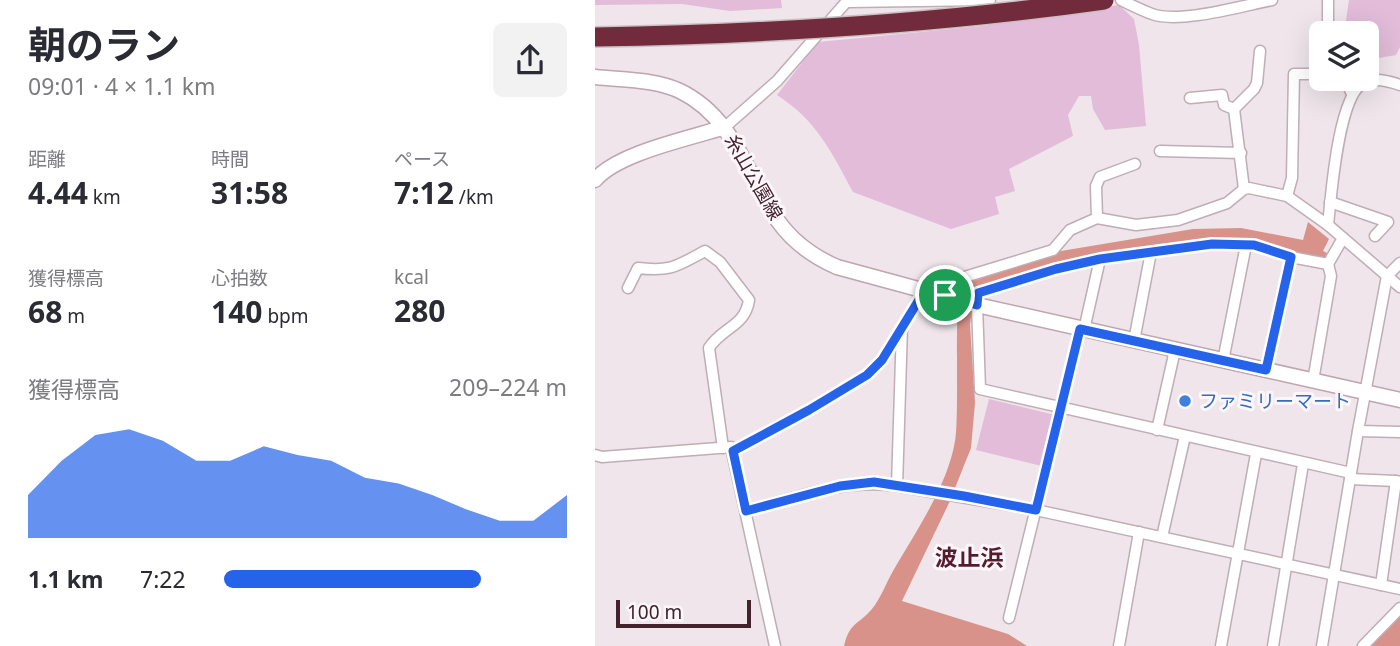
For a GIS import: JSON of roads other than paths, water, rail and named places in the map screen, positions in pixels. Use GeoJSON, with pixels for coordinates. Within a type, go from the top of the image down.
{"type":"FeatureCollection","features":[{"type":"Feature","properties":{"kind":"highway"},"geometry":{"type":"LineString","coordinates":[[595,37],[759,32],[923,22],[1104,0]]}},
{"type":"Feature","properties":{"kind":"main road","name":"糸山公園線"},"geometry":{"type":"LineString","coordinates":[[595,77],[678,90],[699,103],[725,127],[778,221],[794,240],[818,259],[848,271],[977,305],[1400,400]]}},
{"type":"Feature","properties":{"kind":"main road"},"geometry":{"type":"LineString","coordinates":[[595,180],[625,158],[725,127]]}},
{"type":"Feature","properties":{"kind":"street"},"geometry":{"type":"LineString","coordinates":[[725,127],[777,81],[847,1],[990,0]]}},
{"type":"Feature","properties":{"kind":"street"},"geometry":{"type":"LineString","coordinates":[[1121,0],[1153,15],[1166,16],[1191,15],[1272,0]]}},
{"type":"Feature","properties":{"kind":"street"},"geometry":{"type":"LineString","coordinates":[[1328,0],[1328,21]]}},
{"type":"Feature","properties":{"kind":"street"},"geometry":{"type":"LineString","coordinates":[[1234,109],[1258,83],[1260,51]]}},
{"type":"Feature","properties":{"kind":"street"},"geometry":{"type":"LineString","coordinates":[[1287,196],[1292,177],[1294,74],[1309,74]]}},
{"type":"Feature","properties":{"kind":"street"},"geometry":{"type":"LineString","coordinates":[[1328,225],[1338,144],[1352,94],[1364,82],[1386,79],[1400,85]]}},
{"type":"Feature","properties":{"kind":"street"},"geometry":{"type":"LineString","coordinates":[[1190,98],[1222,95],[1224,105],[1234,109]]}},
{"type":"Feature","properties":{"kind":"street"},"geometry":{"type":"LineString","coordinates":[[1234,109],[1244,189]]}},
{"type":"Feature","properties":{"kind":"street"},"geometry":{"type":"LineString","coordinates":[[1160,151],[1241,153]]}},
{"type":"Feature","properties":{"kind":"street"},"geometry":{"type":"LineString","coordinates":[[1097,218],[1096,186],[1100,177],[1135,164]]}},
{"type":"Feature","properties":{"kind":"street"},"geometry":{"type":"LineString","coordinates":[[945,295],[946,289],[958,279],[1053,250],[1070,230],[1097,218],[1136,225],[1178,220],[1227,203],[1244,189],[1287,196],[1328,225],[1400,287]]}},
{"type":"Feature","properties":{"kind":"street"},"geometry":{"type":"LineString","coordinates":[[1330,202],[1388,222],[1375,236]]}},
{"type":"Feature","properties":{"kind":"street"},"geometry":{"type":"LineString","coordinates":[[1314,381],[1332,276],[1328,264],[1343,239]]}},
{"type":"Feature","properties":{"kind":"street"},"geometry":{"type":"LineString","coordinates":[[1328,264],[1246,245],[1212,244],[1100,259],[1056,269],[978,293],[980,389],[1350,476],[1398,482],[1381,585]]}},
{"type":"Feature","properties":{"kind":"street"},"geometry":{"type":"LineString","coordinates":[[1223,361],[1246,245]]}},
{"type":"Feature","properties":{"kind":"street"},"geometry":{"type":"LineString","coordinates":[[628,288],[638,268],[661,271],[680,265],[705,251],[720,262],[749,300],[747,312],[715,338],[709,348],[728,449],[746,511],[775,646]]}},
{"type":"Feature","properties":{"kind":"street"},"geometry":{"type":"LineString","coordinates":[[1134,341],[1151,252]]}},
{"type":"Feature","properties":{"kind":"street"},"geometry":{"type":"LineString","coordinates":[[1266,370],[1291,257]]}},
{"type":"Feature","properties":{"kind":"street"},"geometry":{"type":"LineString","coordinates":[[1009,618],[1100,259]]}},
{"type":"Feature","properties":{"kind":"street"},"geometry":{"type":"LineString","coordinates":[[1322,646],[1387,276],[1400,262]]}},
{"type":"Feature","properties":{"kind":"street"},"geometry":{"type":"LineString","coordinates":[[595,455],[602,457],[728,449],[809,410],[867,375],[882,360],[925,290]]}},
{"type":"Feature","properties":{"kind":"street"},"geometry":{"type":"LineString","coordinates":[[897,486],[902,327]]}},
{"type":"Feature","properties":{"kind":"street"},"geometry":{"type":"LineString","coordinates":[[1157,430],[1175,350]]}},
{"type":"Feature","properties":{"kind":"street"},"geometry":{"type":"LineString","coordinates":[[1358,431],[1400,432]]}},
{"type":"Feature","properties":{"kind":"street"},"geometry":{"type":"LineString","coordinates":[[1162,537],[1185,436]]}},
{"type":"Feature","properties":{"kind":"street"},"geometry":{"type":"LineString","coordinates":[[1221,646],[1257,454]]}},
{"type":"Feature","properties":{"kind":"street"},"geometry":{"type":"LineString","coordinates":[[1273,646],[1303,464]]}},
{"type":"Feature","properties":{"kind":"street"},"geometry":{"type":"LineString","coordinates":[[746,511],[840,486],[874,482],[1036,510],[1400,589]]}},
{"type":"Feature","properties":{"kind":"street"},"geometry":{"type":"LineString","coordinates":[[1119,646],[1139,532]]}},
{"type":"Feature","properties":{"kind":"street"},"geometry":{"type":"LineString","coordinates":[[1363,646],[1400,608]]}},
{"type":"Feature","properties":{"kind":"place","name":"ファミリーマート"},"geometry":{"type":"Point","coordinates":[1185,401]}},
{"type":"Feature","properties":{"kind":"district","name":"波止浜"},"geometry":{"type":"Point","coordinates":[969,558]}}]}
